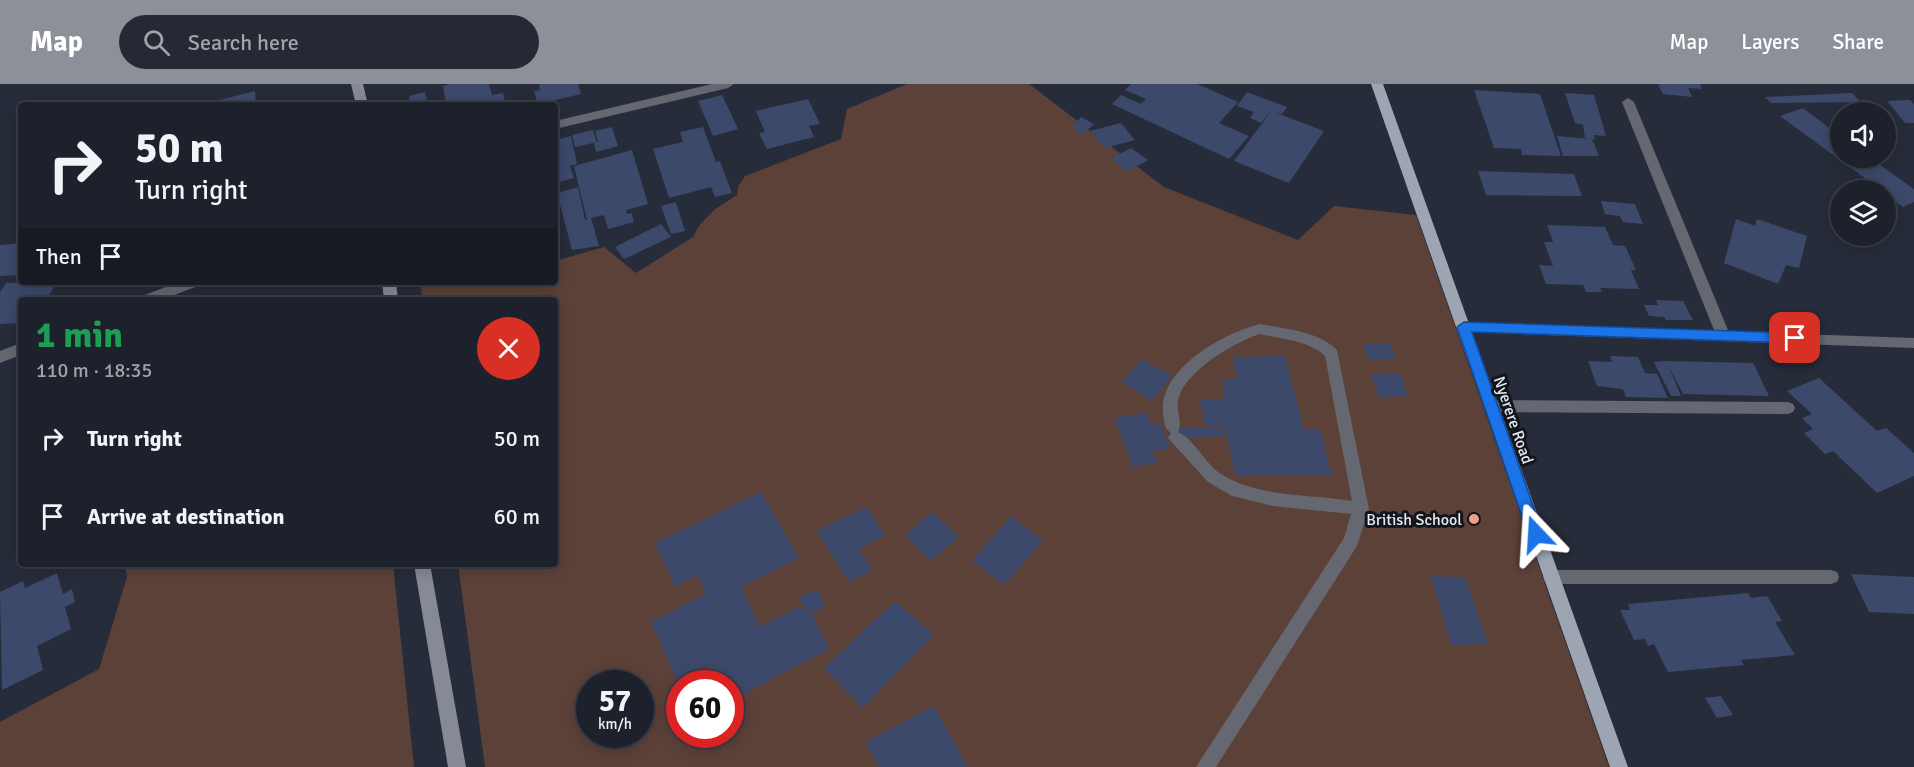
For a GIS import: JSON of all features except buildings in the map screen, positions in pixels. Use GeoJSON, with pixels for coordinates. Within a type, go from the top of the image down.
{"type":"FeatureCollection","features":[{"type":"Feature","properties":{"kind":"main road","name":"Nyerere Road"},"geometry":{"type":"LineString","coordinates":[[1377,84],[1619,767]]}},
{"type":"Feature","properties":{"kind":"street"},"geometry":{"type":"LineString","coordinates":[[357,84],[361,102]]}},
{"type":"Feature","properties":{"kind":"street"},"geometry":{"type":"LineString","coordinates":[[558,124],[728,84]]}},
{"type":"Feature","properties":{"kind":"street"},"geometry":{"type":"LineString","coordinates":[[1628,102],[1723,334]]}},
{"type":"Feature","properties":{"kind":"street"},"geometry":{"type":"LineString","coordinates":[[155,297],[185,285]]}},
{"type":"Feature","properties":{"kind":"street"},"geometry":{"type":"LineString","coordinates":[[1464,327],[1723,334],[1914,343]]}},
{"type":"Feature","properties":{"kind":"street"},"geometry":{"type":"LineString","coordinates":[[1205,767],[1351,541],[1361,509],[1332,354],[1324,346],[1260,329],[1250,331],[1200,360],[1180,382],[1171,399],[1174,433],[1213,477],[1238,491],[1273,499],[1323,502],[1361,509]]}},
{"type":"Feature","properties":{"kind":"street"},"geometry":{"type":"LineString","coordinates":[[0,357],[18,350]]}},
{"type":"Feature","properties":{"kind":"street"},"geometry":{"type":"LineString","coordinates":[[1490,406],[1788,408]]}},
{"type":"Feature","properties":{"kind":"street"},"geometry":{"type":"LineString","coordinates":[[423,567],[457,767]]}},
{"type":"Feature","properties":{"kind":"street"},"geometry":{"type":"LineString","coordinates":[[1551,577],[1831,577]]}},
{"type":"Feature","properties":{"kind":"shaded area"},"geometry":{"type":"Polygon","coordinates":[[[907,84],[1029,84],[1164,187],[1298,240],[1334,206],[1416,215],[1609,767],[485,767],[458,567],[558,567],[558,297],[422,297],[420,285],[558,285],[558,260],[604,247],[636,273],[693,237],[699,226],[714,210],[737,195],[738,187],[745,176],[841,139],[847,109],[907,84]]]}},
{"type":"Feature","properties":{"kind":"shaded area"},"geometry":{"type":"Polygon","coordinates":[[[125,567],[393,567],[414,767],[0,767],[0,722],[99,669],[127,577],[125,567]]]}},
{"type":"Feature","properties":{"kind":"place","name":"British School"},"geometry":{"type":"Point","coordinates":[1474,519]}},
{"type":"Feature","properties":{"kind":"route"},"geometry":{"type":"LineString","coordinates":[[1536,534],[1464,327],[1795,338]]}}]}
